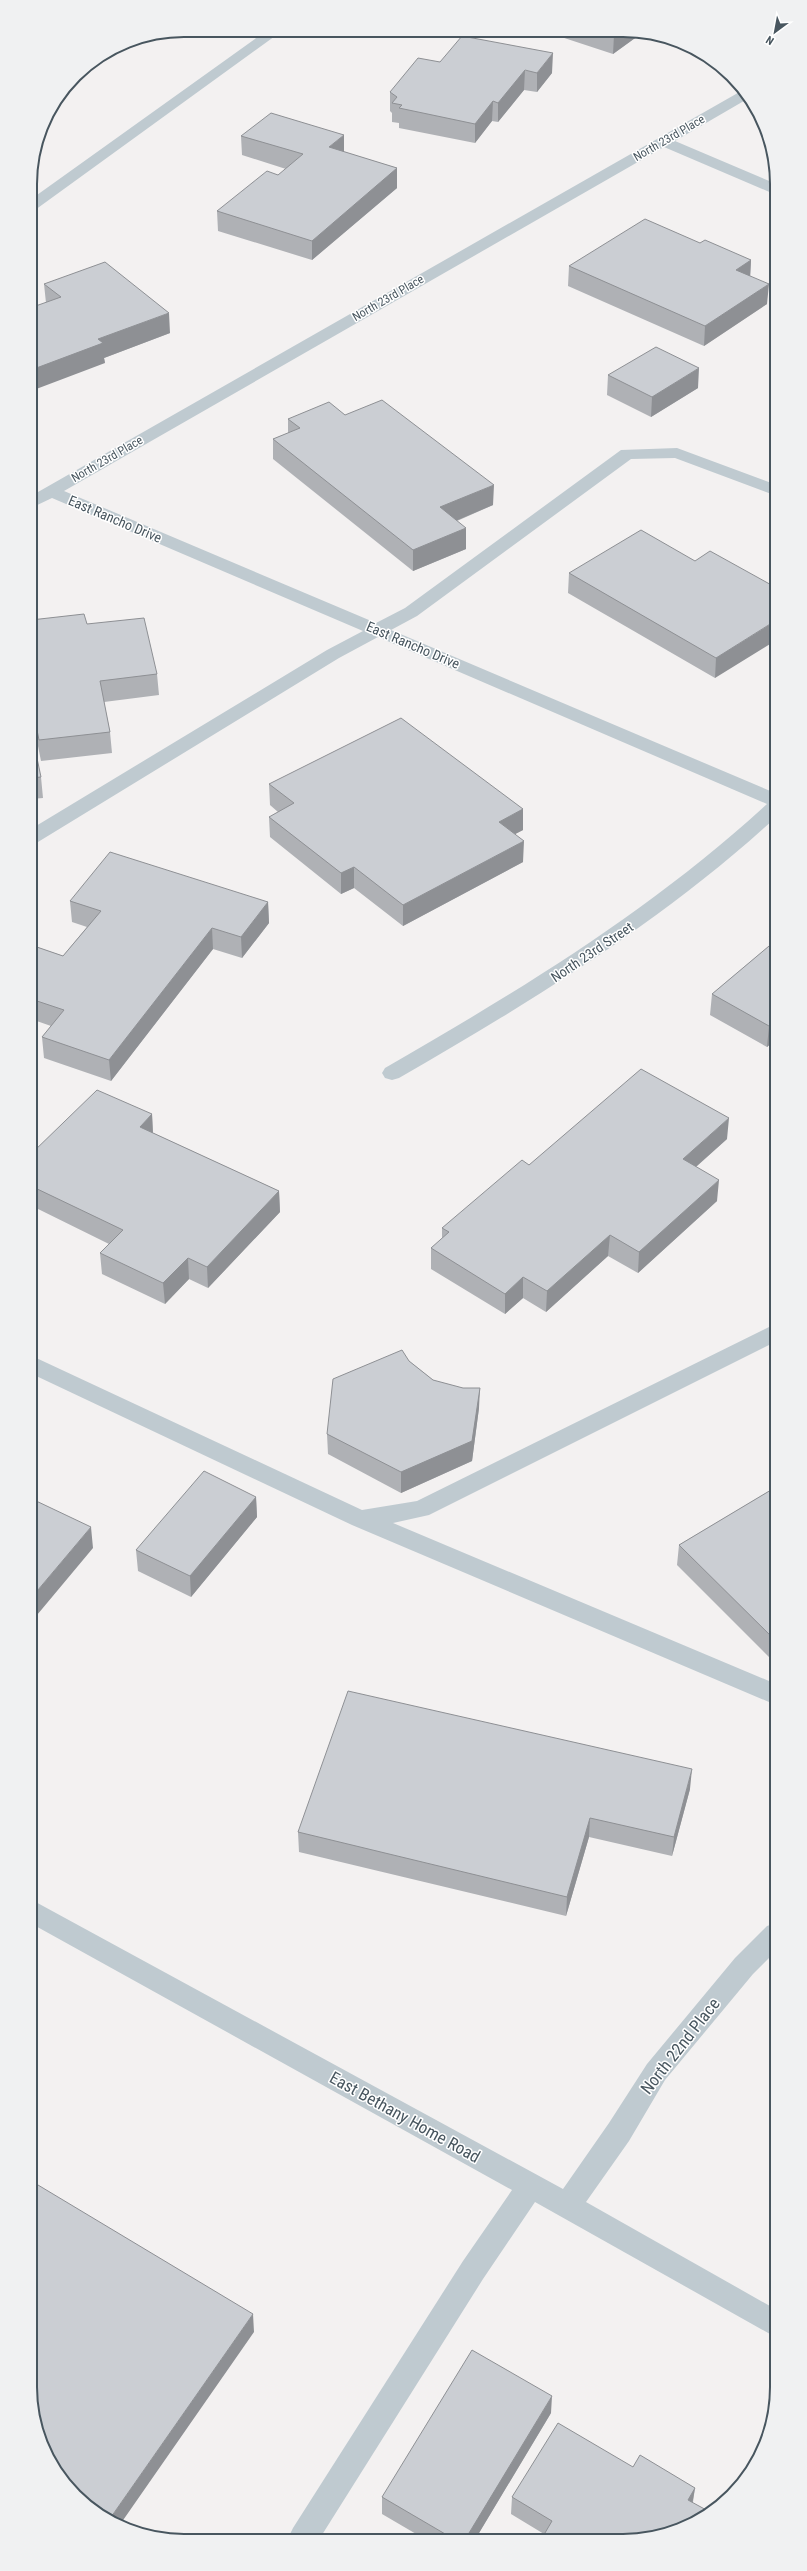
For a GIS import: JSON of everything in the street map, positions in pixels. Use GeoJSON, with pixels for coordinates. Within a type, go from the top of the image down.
{"type":"FeatureCollection","features":[{"type":"Feature","properties":{"kind":"street"},"geometry":{"type":"LineString","coordinates":[[37,202],[267,37]]}},
{"type":"Feature","properties":{"kind":"street","name":"North 23rd Place"},"geometry":{"type":"LineString","coordinates":[[37,500],[742,97]]}},
{"type":"Feature","properties":{"kind":"street"},"geometry":{"type":"LineString","coordinates":[[662,142],[770,187]]}},
{"type":"Feature","properties":{"kind":"street"},"geometry":{"type":"LineString","coordinates":[[37,834],[334,654],[377,629],[411,612],[627,454],[677,453],[770,488]]}},
{"type":"Feature","properties":{"kind":"street","name":"East Rancho Drive"},"geometry":{"type":"LineString","coordinates":[[50,492],[377,629],[770,798]]}},
{"type":"Feature","properties":{"kind":"street","name":"North 23rd Street"},"geometry":{"type":"LineString","coordinates":[[392,1073],[556,978],[636,923],[703,872],[770,812]]}},
{"type":"Feature","properties":{"kind":"street"},"geometry":{"type":"LineString","coordinates":[[360,1519],[421,1509],[770,1335]]}},
{"type":"Feature","properties":{"kind":"street"},"geometry":{"type":"LineString","coordinates":[[37,1366],[360,1519],[770,1692]]}},
{"type":"Feature","properties":{"kind":"street","name":"East Bethany Home Road"},"geometry":{"type":"LineString","coordinates":[[37,1914],[567,2206],[770,2321]]}},
{"type":"Feature","properties":{"kind":"street","name":"North 22nd Place"},"geometry":{"type":"LineString","coordinates":[[567,2206],[619,2132],[656,2072],[744,1966],[770,1940]]}},
{"type":"Feature","properties":{"kind":"street"},"geometry":{"type":"LineString","coordinates":[[306,2534],[473,2270],[530,2186]]}},
{"type":"Feature","properties":{"kind":"building"},"geometry":{"type":"Polygon","coordinates":[[[461,37],[553,53],[537,73],[525,70],[498,103],[493,101],[475,124],[399,108],[402,105],[392,103],[397,97],[390,92],[418,58],[440,62],[461,37]]]}},
{"type":"Feature","properties":{"kind":"building"},"geometry":{"type":"Polygon","coordinates":[[[271,113],[344,135],[329,147],[397,168],[312,241],[217,211],[267,171],[278,175],[303,154],[241,136],[271,113]]]}},
{"type":"Feature","properties":{"kind":"building"},"geometry":{"type":"Polygon","coordinates":[[[645,219],[700,243],[705,240],[751,260],[736,270],[769,284],[705,326],[569,266],[645,219]]]}},
{"type":"Feature","properties":{"kind":"building"},"geometry":{"type":"Polygon","coordinates":[[[105,262],[169,313],[98,339],[103,343],[37,368],[37,306],[61,297],[44,284],[105,262]]]}},
{"type":"Feature","properties":{"kind":"building"},"geometry":{"type":"Polygon","coordinates":[[[656,347],[699,368],[652,397],[608,375],[656,347]]]}},
{"type":"Feature","properties":{"kind":"building"},"geometry":{"type":"Polygon","coordinates":[[[382,400],[494,485],[440,507],[466,528],[413,550],[273,439],[300,428],[288,419],[329,402],[345,415],[382,400]]]}},
{"type":"Feature","properties":{"kind":"building"},"geometry":{"type":"Polygon","coordinates":[[[641,530],[695,561],[710,551],[770,584],[770,624],[716,658],[569,573],[641,530]]]}},
{"type":"Feature","properties":{"kind":"building"},"geometry":{"type":"Polygon","coordinates":[[[84,614],[87,624],[144,618],[157,674],[100,681],[110,732],[39,740],[37,730],[37,619],[84,614]]]}},
{"type":"Feature","properties":{"kind":"building"},"geometry":{"type":"Polygon","coordinates":[[[401,718],[523,809],[499,822],[524,841],[403,905],[354,867],[341,873],[269,817],[294,803],[269,784],[401,718]]]}},
{"type":"Feature","properties":{"kind":"building"},"geometry":{"type":"Polygon","coordinates":[[[37,758],[41,777],[37,777],[37,758]]]}},
{"type":"Feature","properties":{"kind":"building"},"geometry":{"type":"Polygon","coordinates":[[[110,852],[268,902],[241,937],[212,928],[109,1060],[42,1037],[64,1010],[37,1001],[37,947],[63,956],[101,911],[70,901],[110,852]]]}},
{"type":"Feature","properties":{"kind":"building"},"geometry":{"type":"Polygon","coordinates":[[[770,945],[770,1025],[769,1026],[712,994],[770,945]]]}},
{"type":"Feature","properties":{"kind":"building"},"geometry":{"type":"Polygon","coordinates":[[[641,1069],[729,1118],[683,1159],[719,1180],[639,1252],[610,1235],[547,1291],[523,1277],[505,1294],[431,1248],[449,1232],[442,1228],[522,1160],[529,1165],[641,1069]]]}},
{"type":"Feature","properties":{"kind":"building"},"geometry":{"type":"Polygon","coordinates":[[[97,1090],[152,1114],[140,1127],[279,1191],[207,1267],[188,1258],[163,1283],[100,1253],[123,1230],[37,1189],[37,1148],[97,1090]]]}},
{"type":"Feature","properties":{"kind":"building"},"geometry":{"type":"Polygon","coordinates":[[[402,1350],[409,1361],[433,1380],[463,1388],[480,1388],[472,1441],[401,1472],[327,1434],[333,1379],[402,1350]]]}},
{"type":"Feature","properties":{"kind":"building"},"geometry":{"type":"Polygon","coordinates":[[[204,1471],[256,1497],[190,1576],[136,1550],[204,1471]]]}},
{"type":"Feature","properties":{"kind":"building"},"geometry":{"type":"Polygon","coordinates":[[[770,1491],[770,1635],[679,1545],[770,1491]]]}},
{"type":"Feature","properties":{"kind":"building"},"geometry":{"type":"Polygon","coordinates":[[[37,1501],[91,1527],[37,1591],[37,1501]]]}},
{"type":"Feature","properties":{"kind":"building"},"geometry":{"type":"Polygon","coordinates":[[[348,1691],[692,1769],[674,1837],[590,1818],[567,1897],[298,1832],[348,1691]]]}},
{"type":"Feature","properties":{"kind":"building"},"geometry":{"type":"Polygon","coordinates":[[[37,2184],[253,2314],[112,2515],[110,2514],[87,2498],[67,2477],[48,2444],[38,2407],[37,2184]]]}},
{"type":"Feature","properties":{"kind":"building"},"geometry":{"type":"Polygon","coordinates":[[[472,2350],[552,2396],[468,2534],[445,2534],[382,2497],[472,2350]]]}},
{"type":"Feature","properties":{"kind":"building"},"geometry":{"type":"Polygon","coordinates":[[[558,2423],[633,2467],[640,2455],[695,2488],[688,2500],[705,2509],[680,2523],[643,2533],[544,2534],[552,2521],[512,2497],[558,2423]]]}}]}
